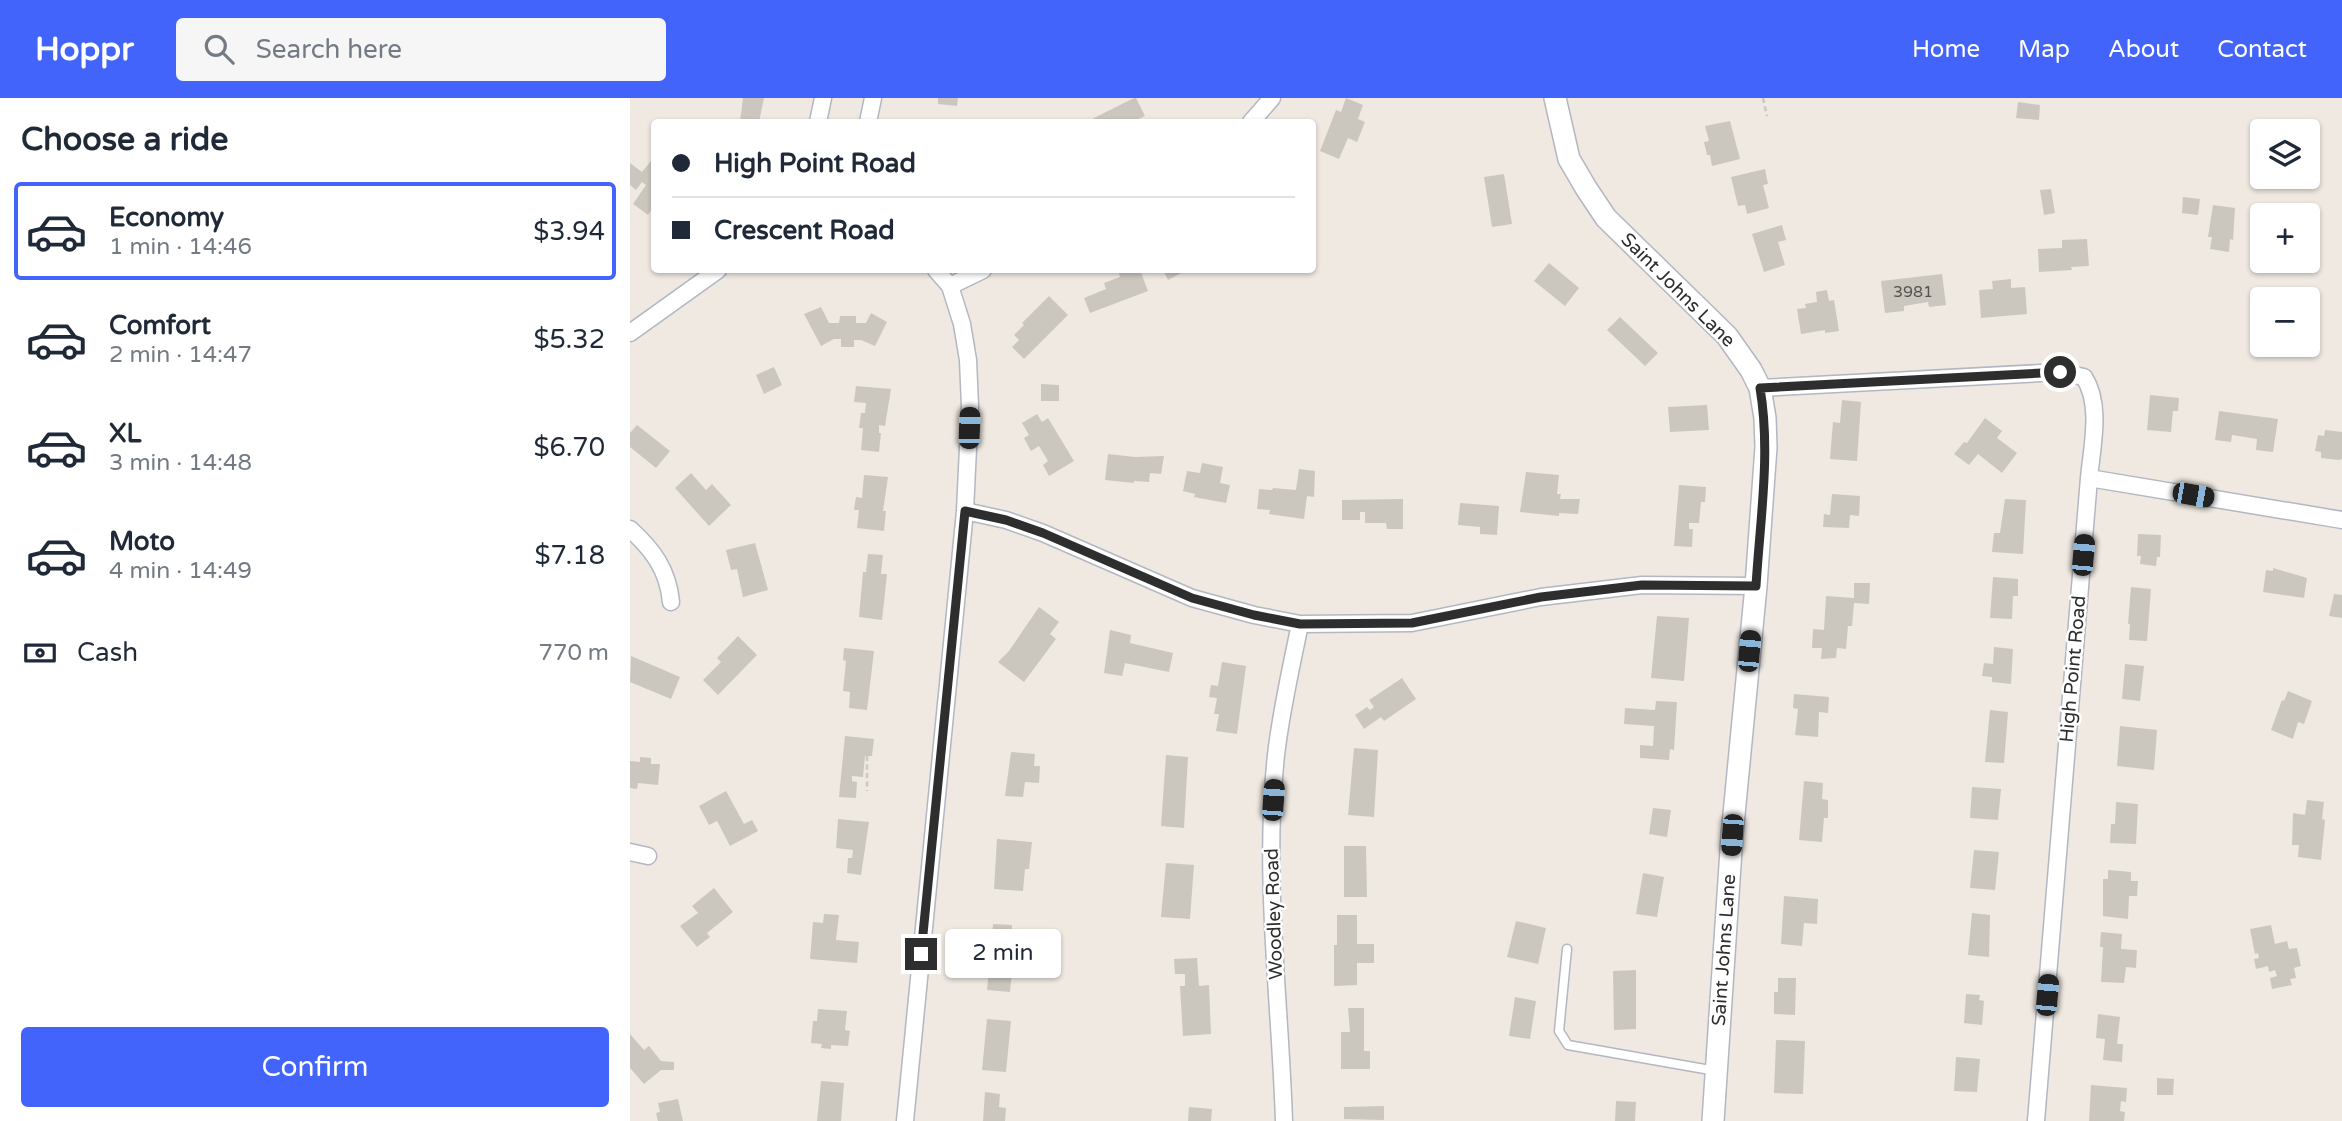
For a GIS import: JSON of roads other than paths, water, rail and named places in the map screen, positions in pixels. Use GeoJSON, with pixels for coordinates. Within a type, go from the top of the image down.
{"type":"FeatureCollection","features":[{"type":"Feature","properties":{"kind":"street"},"geometry":{"type":"LineString","coordinates":[[818,119],[822,98]]}},
{"type":"Feature","properties":{"kind":"street"},"geometry":{"type":"LineString","coordinates":[[869,119],[873,98]]}},
{"type":"Feature","properties":{"kind":"street"},"geometry":{"type":"LineString","coordinates":[[1254,119],[1272,98]]}},
{"type":"Feature","properties":{"kind":"street","name":"Saint Johns Lane"},"geometry":{"type":"LineString","coordinates":[[1555,98],[1569,159],[1606,218],[1727,336],[1760,388],[1765,418],[1766,447],[1756,586],[1732,835],[1713,1121]]}},
{"type":"Feature","properties":{"kind":"street"},"geometry":{"type":"LineString","coordinates":[[630,333],[714,273]]}},
{"type":"Feature","properties":{"kind":"street"},"geometry":{"type":"LineString","coordinates":[[905,1121],[965,511],[970,406],[968,360],[962,324],[950,286],[939,273]]}},
{"type":"Feature","properties":{"kind":"street"},"geometry":{"type":"LineString","coordinates":[[950,286],[977,273]]}},
{"type":"Feature","properties":{"kind":"street","name":"High Point Road"},"geometry":{"type":"LineString","coordinates":[[1760,388],[2060,372],[2084,377],[2091,388],[2095,404],[2036,1121]]}},
{"type":"Feature","properties":{"kind":"street"},"geometry":{"type":"LineString","coordinates":[[2089,478],[2342,520]]}},
{"type":"Feature","properties":{"kind":"street"},"geometry":{"type":"LineString","coordinates":[[965,511],[1006,520],[1043,533],[1192,598],[1300,624],[1412,623],[1541,597],[1642,585],[1756,586]]}},
{"type":"Feature","properties":{"kind":"street"},"geometry":{"type":"LineString","coordinates":[[630,529],[650,546],[669,585],[671,602]]}},
{"type":"Feature","properties":{"kind":"street","name":"Woodley Road"},"geometry":{"type":"LineString","coordinates":[[1284,1121],[1283,1057],[1272,908],[1272,822],[1276,755],[1300,624]]}},
{"type":"Feature","properties":{"kind":"street"},"geometry":{"type":"LineString","coordinates":[[630,852],[648,856]]}},
{"type":"Feature","properties":{"kind":"lane"},"geometry":{"type":"LineString","coordinates":[[1567,948],[1559,1031],[1568,1045],[1716,1071]]}}]}
